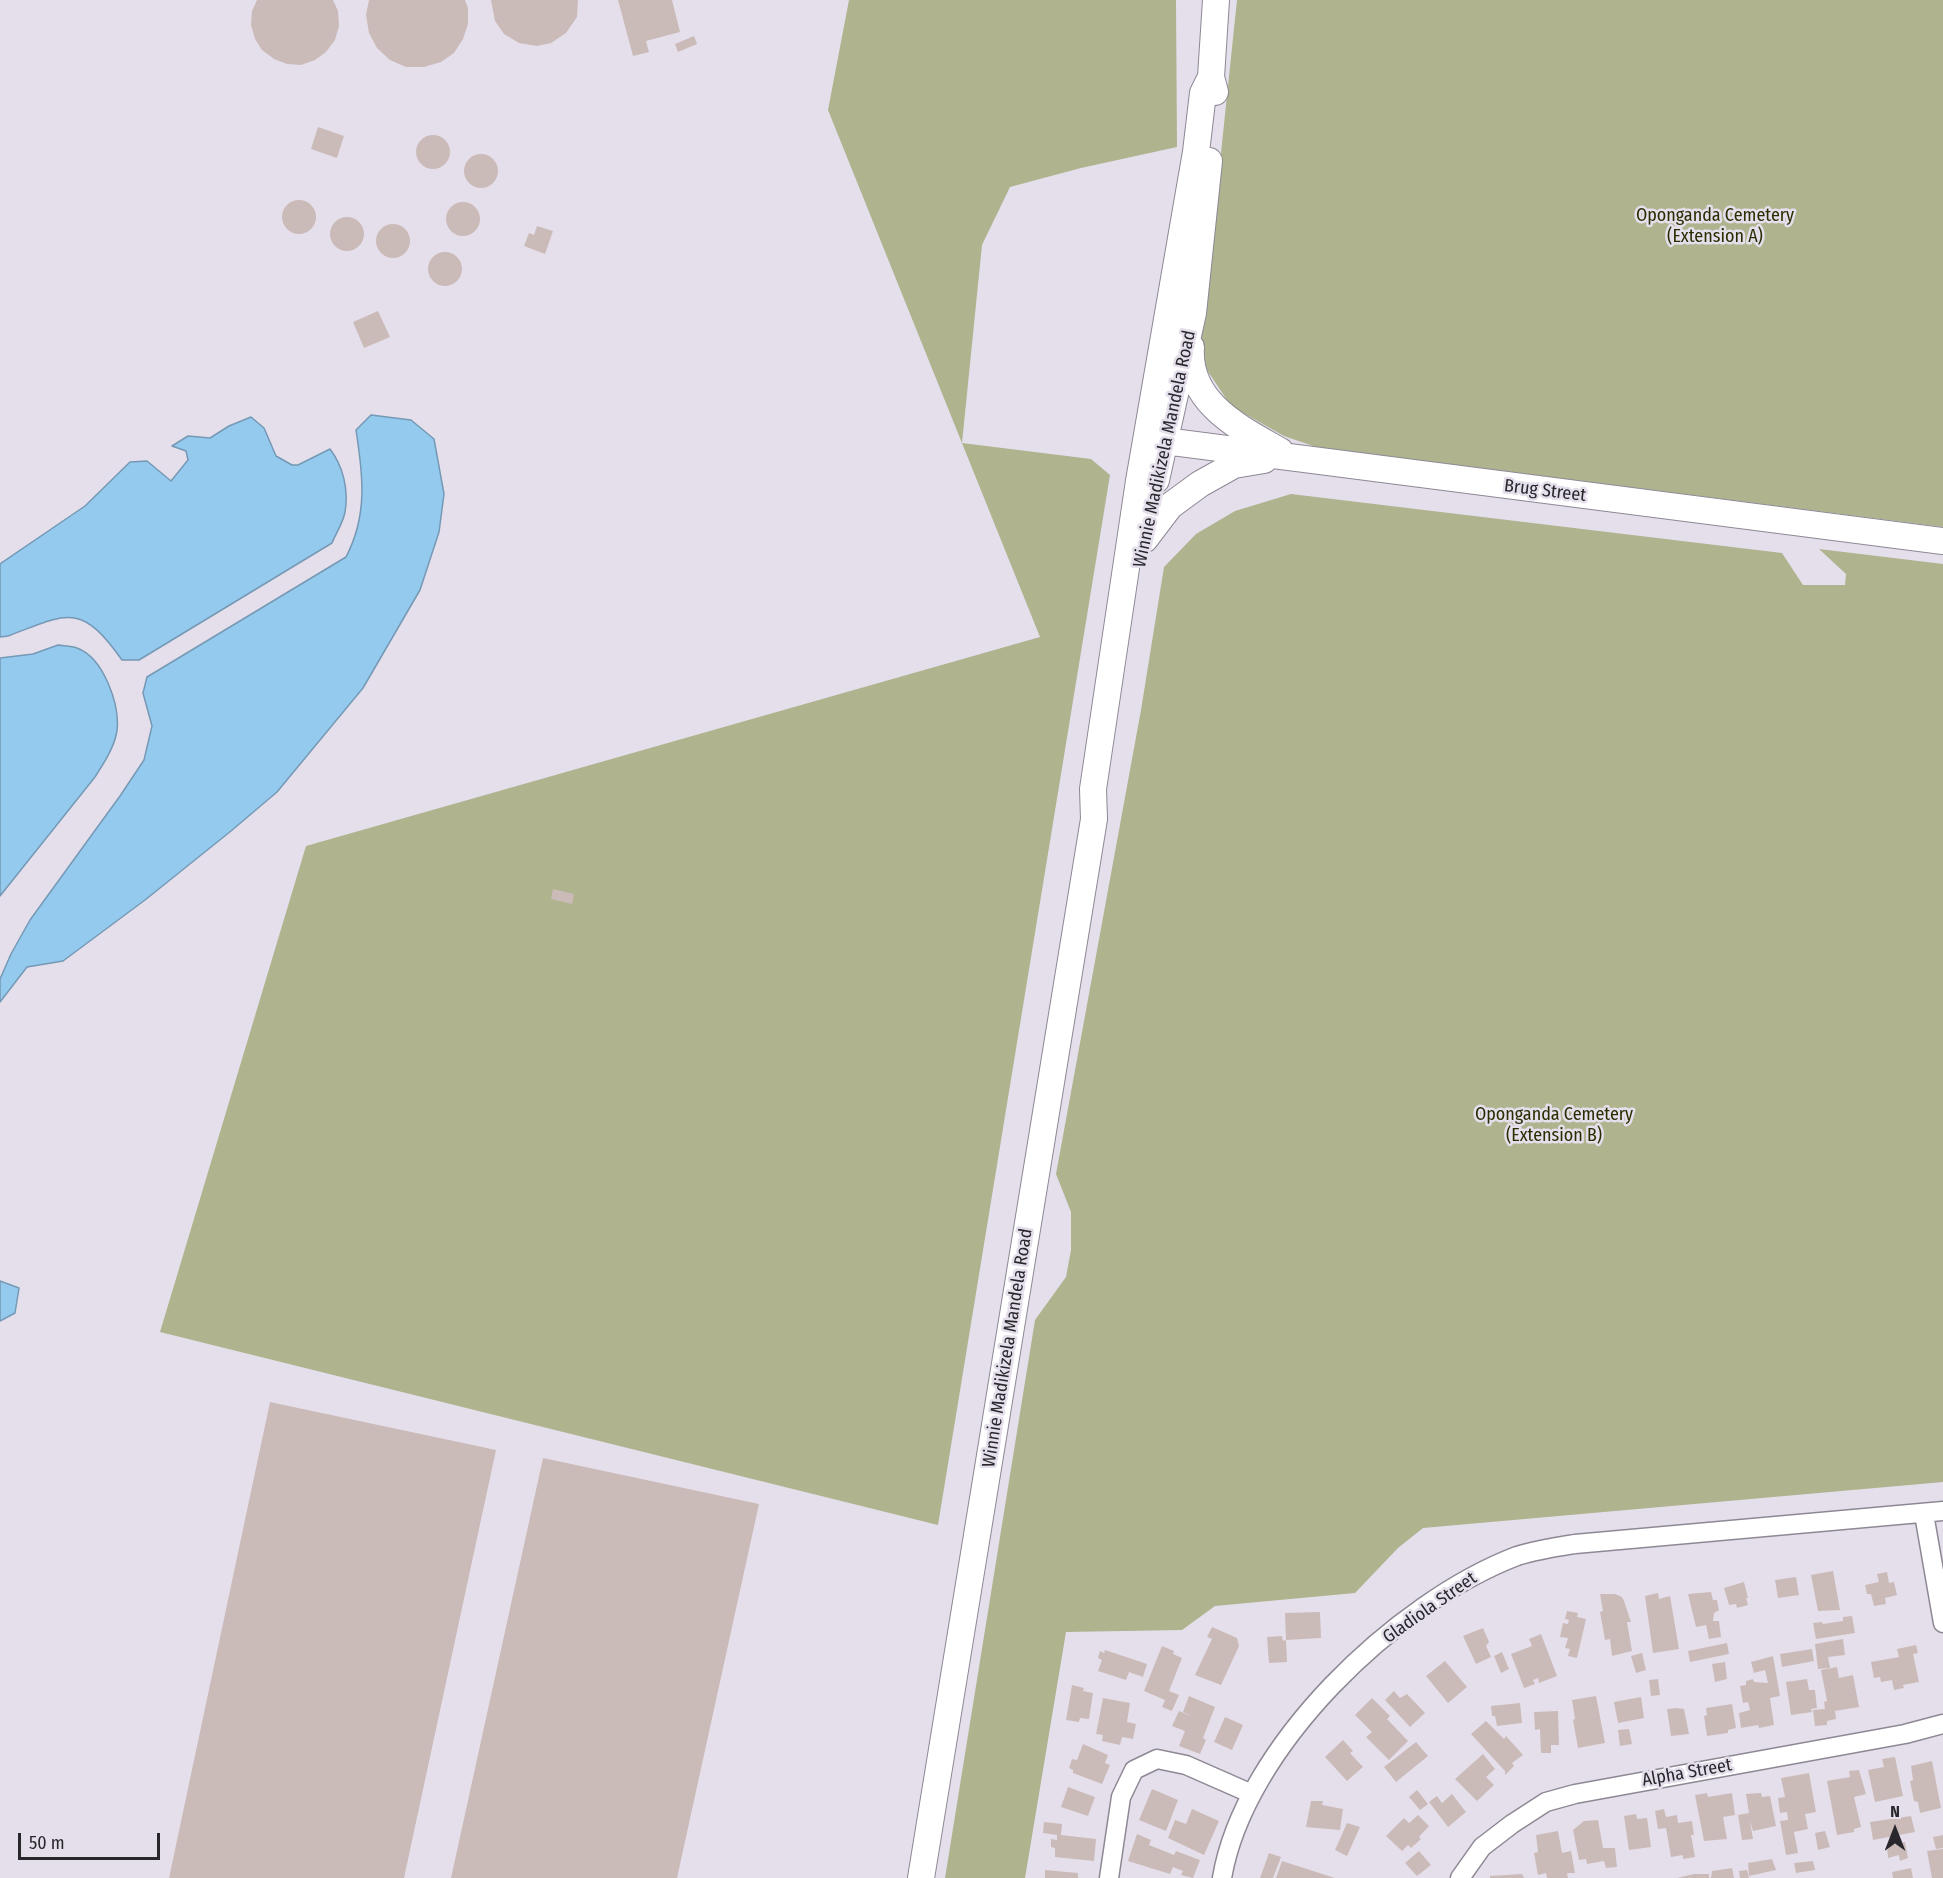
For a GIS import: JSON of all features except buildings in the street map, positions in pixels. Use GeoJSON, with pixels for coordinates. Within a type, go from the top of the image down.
{"type":"FeatureCollection","features":[{"type":"Feature","properties":{"kind":"main road","name":"Winnie Madikizela Mandela Road"},"geometry":{"type":"LineString","coordinates":[[921,1878],[1094,819],[1093,789],[1156,440],[1193,313],[1216,95],[1211,77],[1216,0]]}},
{"type":"Feature","properties":{"kind":"main road","name":"Winnie Madikizela Mandela Road"},"geometry":{"type":"LineString","coordinates":[[1094,819],[1106,790],[1145,539],[1156,440],[1197,152],[1203,93],[1211,77]]}},
{"type":"Feature","properties":{"kind":"main road"},"geometry":{"type":"LineString","coordinates":[[1193,313],[1190,362],[1194,377],[1205,396],[1218,412],[1291,458]]}},
{"type":"Feature","properties":{"kind":"main road","name":"Brug Street"},"geometry":{"type":"LineString","coordinates":[[1156,440],[1943,542]]}},
{"type":"Feature","properties":{"kind":"main road"},"geometry":{"type":"LineString","coordinates":[[1145,539],[1170,506],[1200,484],[1234,465],[1291,458]]}},
{"type":"Feature","properties":{"kind":"street","name":"Gladiola Street"},"geometry":{"type":"LineString","coordinates":[[1222,1878],[1237,1825],[1252,1794],[1281,1745],[1310,1709],[1373,1647],[1433,1601],[1472,1576],[1520,1555],[1575,1544],[1943,1511]]}},
{"type":"Feature","properties":{"kind":"street"},"geometry":{"type":"LineString","coordinates":[[1924,1514],[1943,1623]]}},
{"type":"Feature","properties":{"kind":"street","name":"Alpha Street"},"geometry":{"type":"LineString","coordinates":[[1460,1878],[1482,1847],[1546,1802],[1587,1792],[1905,1734],[1943,1724]]}},
{"type":"Feature","properties":{"kind":"street"},"geometry":{"type":"LineString","coordinates":[[1109,1878],[1121,1797],[1134,1770],[1157,1759],[1186,1766],[1252,1794]]}},
{"type":"Feature","properties":{"kind":"green space"},"geometry":{"type":"Polygon","coordinates":[[[849,0],[1176,0],[1177,147],[1081,168],[1010,187],[982,245],[962,443],[1091,459],[1110,475],[938,1525],[160,1332],[306,846],[1040,637],[828,110],[849,0]]]}},
{"type":"Feature","properties":{"kind":"green space","name":"Oponganda Cemetery (Extension A)"},"geometry":{"type":"Polygon","coordinates":[[[1237,0],[1943,0],[1943,527],[1316,447],[1284,436],[1231,406],[1207,370],[1201,344],[1237,0]]]}},
{"type":"Feature","properties":{"kind":"green space","name":"Oponganda Cemetery (Extension B)"},"geometry":{"type":"Polygon","coordinates":[[[1291,494],[1782,553],[1803,585],[1845,585],[1846,574],[1819,549],[1943,564],[1943,1482],[1423,1528],[1398,1548],[1355,1593],[1215,1606],[1182,1630],[1066,1632],[1025,1878],[945,1878],[1035,1320],[1066,1277],[1071,1250],[1071,1212],[1056,1174],[1141,710],[1164,567],[1196,534],[1235,511],[1291,494]]]}},
{"type":"Feature","properties":{"kind":"water"},"geometry":{"type":"Polygon","coordinates":[[[371,415],[411,420],[434,439],[444,494],[439,532],[420,590],[363,688],[277,792],[145,900],[63,961],[27,967],[0,1002],[0,979],[30,920],[144,760],[152,726],[143,693],[147,677],[346,557],[358,526],[361,510],[362,479],[356,430],[371,415]]]}},
{"type":"Feature","properties":{"kind":"water"},"geometry":{"type":"Polygon","coordinates":[[[251,417],[264,428],[276,456],[292,465],[298,465],[330,449],[335,456],[344,479],[346,504],[343,520],[332,543],[139,660],[122,660],[108,641],[95,629],[84,621],[72,618],[60,618],[0,637],[0,564],[85,506],[130,462],[147,461],[171,481],[188,460],[186,451],[172,446],[188,436],[210,438],[229,426],[251,417]]]}},
{"type":"Feature","properties":{"kind":"water"},"geometry":{"type":"Polygon","coordinates":[[[58,645],[77,648],[87,653],[102,672],[116,708],[116,737],[95,777],[0,896],[0,658],[33,654],[58,645]]]}},
{"type":"Feature","properties":{"kind":"water"},"geometry":{"type":"Polygon","coordinates":[[[0,1281],[19,1288],[15,1313],[0,1321],[0,1281]]]}}]}
